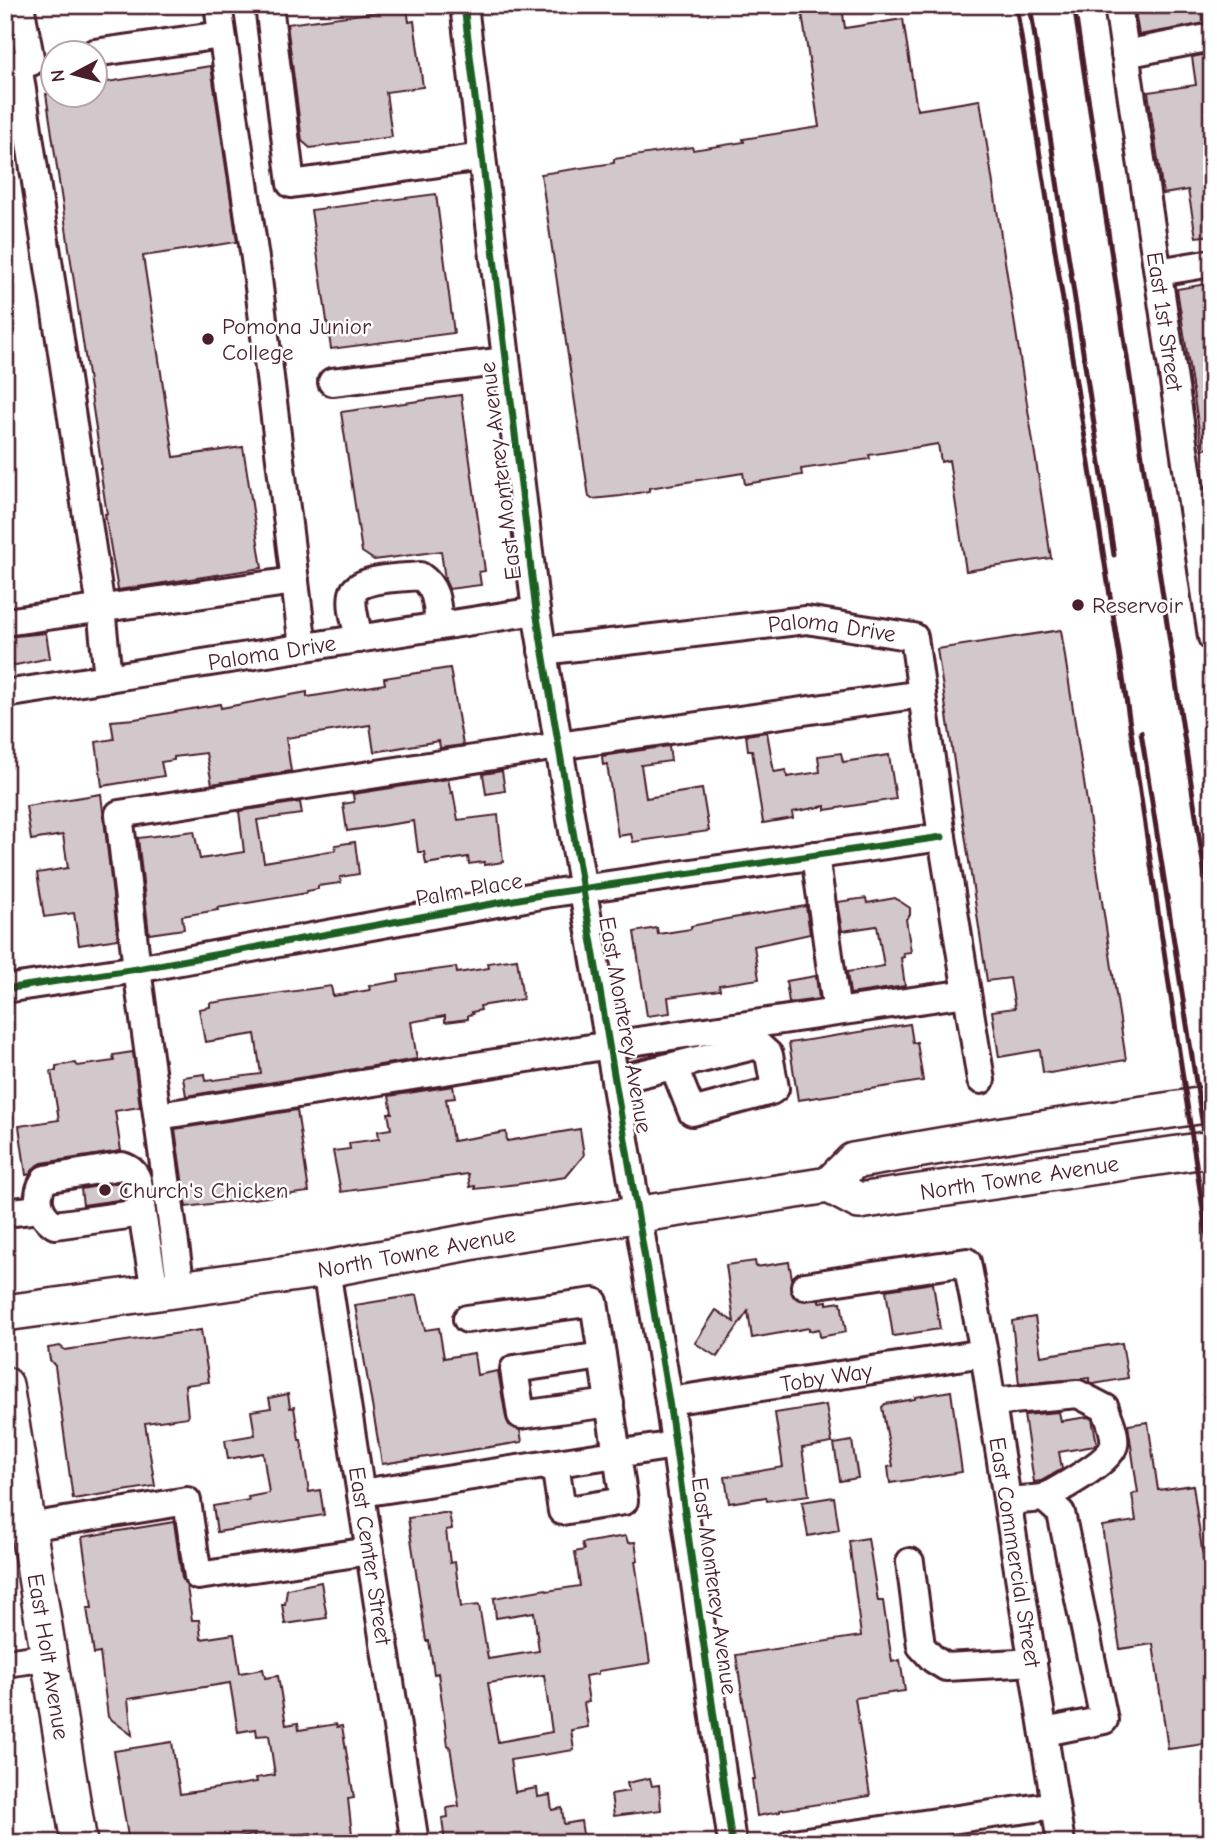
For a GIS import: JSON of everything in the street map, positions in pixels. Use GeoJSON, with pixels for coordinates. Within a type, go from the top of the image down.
{"type":"FeatureCollection","features":[{"type":"Feature","properties":{"kind":"main road","name":"North Towne Avenue"},"geometry":{"type":"LineString","coordinates":[[5,1312],[326,1269],[512,1234],[829,1185],[853,1161],[1021,1132],[1212,1104]]}},
{"type":"Feature","properties":{"kind":"main road","name":"North Towne Avenue"},"geometry":{"type":"LineString","coordinates":[[829,1185],[859,1201],[1212,1149]]}},
{"type":"Feature","properties":{"kind":"main road","name":"East Holt Avenue"},"geometry":{"type":"LineString","coordinates":[[5,1385],[13,1488],[28,1527],[79,1843]]}},
{"type":"Feature","properties":{"kind":"street"},"geometry":{"type":"LineString","coordinates":[[20,5],[101,608],[108,678]]}},
{"type":"Feature","properties":{"kind":"street"},"geometry":{"type":"LineString","coordinates":[[218,5],[258,279],[303,648]]}},
{"type":"Feature","properties":{"kind":"street"},"geometry":{"type":"LineString","coordinates":[[269,5],[291,184],[482,157]]}},
{"type":"Feature","properties":{"kind":"street","name":"East Monterey Avenue"},"geometry":{"type":"LineString","coordinates":[[464,5],[536,611],[669,1401],[732,1843]]}},
{"type":"Feature","properties":{"kind":"street","name":"East 1st Street"},"geometry":{"type":"LineString","coordinates":[[1118,5],[1212,637]]}},
{"type":"Feature","properties":{"kind":"street"},"geometry":{"type":"LineString","coordinates":[[108,51],[222,35]]}},
{"type":"Feature","properties":{"kind":"street"},"geometry":{"type":"LineString","coordinates":[[1125,54],[1212,37]]}},
{"type":"Feature","properties":{"kind":"street"},"geometry":{"type":"LineString","coordinates":[[1158,272],[1212,263]]}},
{"type":"Feature","properties":{"kind":"street"},"geometry":{"type":"LineString","coordinates":[[332,383],[506,361]]}},
{"type":"Feature","properties":{"kind":"street"},"geometry":{"type":"LineString","coordinates":[[359,639],[352,598],[354,590],[362,582],[421,576],[430,582],[436,594],[439,626]]}},
{"type":"Feature","properties":{"kind":"street"},"geometry":{"type":"LineString","coordinates":[[5,622],[295,581]]}},
{"type":"Feature","properties":{"kind":"street","name":"Paloma Drive"},"geometry":{"type":"LineString","coordinates":[[5,694],[536,611]]}},
{"type":"Feature","properties":{"kind":"street","name":"Paloma Drive"},"geometry":{"type":"LineString","coordinates":[[542,651],[806,620],[914,637],[922,694]]}},
{"type":"Feature","properties":{"kind":"street"},"geometry":{"type":"LineString","coordinates":[[168,1289],[158,1116],[119,814],[558,746],[922,694],[981,1080]]}},
{"type":"Feature","properties":{"kind":"street","name":"Palm Place"},"geometry":{"type":"LineString","coordinates":[[5,989],[137,969],[582,888],[942,838]]}},
{"type":"Feature","properties":{"kind":"street"},"geometry":{"type":"LineString","coordinates":[[815,855],[835,999]]}},
{"type":"Feature","properties":{"kind":"street"},"geometry":{"type":"LineString","coordinates":[[158,1116],[610,1045],[967,993]]}},
{"type":"Feature","properties":{"kind":"street"},"geometry":{"type":"LineString","coordinates":[[617,1080],[674,1067]]}},
{"type":"Feature","properties":{"kind":"street"},"geometry":{"type":"LineString","coordinates":[[142,1213],[55,1225],[45,1219],[40,1209],[39,1189],[45,1179],[122,1166],[131,1168],[137,1175],[142,1213],[168,1289]]}},
{"type":"Feature","properties":{"kind":"street"},"geometry":{"type":"LineString","coordinates":[[5,1213],[40,1209]]}},
{"type":"Feature","properties":{"kind":"street","name":"East Commercial Street"},"geometry":{"type":"LineString","coordinates":[[805,1286],[967,1262],[985,1353],[1061,1843]]}},
{"type":"Feature","properties":{"kind":"street","name":"East Center Street"},"geometry":{"type":"LineString","coordinates":[[326,1269],[415,1843]]}},
{"type":"Feature","properties":{"kind":"street"},"geometry":{"type":"LineString","coordinates":[[467,1319],[594,1302],[624,1501],[562,1511],[555,1464]]}},
{"type":"Feature","properties":{"kind":"street","name":"Toby Way"},"geometry":{"type":"LineString","coordinates":[[669,1401],[985,1353]]}},
{"type":"Feature","properties":{"kind":"street"},"geometry":{"type":"LineString","coordinates":[[603,1356],[513,1369],[521,1415],[610,1403]]}},
{"type":"Feature","properties":{"kind":"street"},"geometry":{"type":"LineString","coordinates":[[992,1402],[1078,1394],[1105,1408],[1112,1427],[1114,1444],[1110,1454],[1071,1482],[1044,1498],[1008,1501]]}},
{"type":"Feature","properties":{"kind":"street"},"geometry":{"type":"LineString","coordinates":[[361,1493],[675,1446]]}},
{"type":"Feature","properties":{"kind":"street"},"geometry":{"type":"LineString","coordinates":[[1044,1498],[1061,1513],[1104,1720],[1045,1732]]}},
{"type":"Feature","properties":{"kind":"street"},"geometry":{"type":"LineString","coordinates":[[28,1527],[187,1501],[198,1576],[370,1551]]}},
{"type":"Feature","properties":{"kind":"street"},"geometry":{"type":"LineString","coordinates":[[909,1562],[921,1646],[933,1659],[946,1667],[1033,1661]]}},
{"type":"Feature","properties":{"kind":"street"},"geometry":{"type":"LineString","coordinates":[[5,1663],[49,1657]]}},
{"type":"Feature","properties":{"kind":"street"},"geometry":{"type":"LineString","coordinates":[[792,1843],[887,1836],[1055,1805]]}},
{"type":"Feature","properties":{"kind":"building"},"geometry":{"type":"Polygon","coordinates":[[[1134,5],[1212,5],[1212,22],[1139,35],[1134,5]]]}},
{"type":"Feature","properties":{"kind":"building"},"geometry":{"type":"Polygon","coordinates":[[[842,7],[845,28],[903,19],[917,110],[980,100],[1051,558],[966,571],[949,460],[941,462],[938,444],[869,455],[870,459],[801,469],[802,475],[745,484],[743,473],[649,488],[649,491],[621,496],[589,497],[541,174],[614,163],[614,159],[692,147],[693,150],[819,127],[802,13],[842,7]]]}},
{"type":"Feature","properties":{"kind":"building"},"geometry":{"type":"Polygon","coordinates":[[[407,8],[409,22],[414,21],[423,87],[386,92],[392,137],[310,148],[302,141],[287,24],[407,8]]]}},
{"type":"Feature","properties":{"kind":"building"},"geometry":{"type":"Polygon","coordinates":[[[1212,53],[1212,235],[1196,237],[1188,190],[1163,194],[1148,92],[1196,85],[1192,57],[1212,53]]]}},
{"type":"Feature","properties":{"kind":"building"},"geometry":{"type":"Polygon","coordinates":[[[211,66],[237,242],[143,256],[174,457],[243,447],[262,568],[118,590],[48,108],[108,108],[108,82],[211,66]]]}},
{"type":"Feature","properties":{"kind":"building"},"geometry":{"type":"Polygon","coordinates":[[[436,194],[454,333],[331,349],[311,210],[436,194]]]}},
{"type":"Feature","properties":{"kind":"building"},"geometry":{"type":"Polygon","coordinates":[[[1212,283],[1212,448],[1202,449],[1177,289],[1212,283]]]}},
{"type":"Feature","properties":{"kind":"building"},"geometry":{"type":"Polygon","coordinates":[[[461,395],[485,571],[479,572],[481,585],[449,589],[441,551],[374,560],[362,552],[341,412],[461,395]]]}},
{"type":"Feature","properties":{"kind":"building"},"geometry":{"type":"Polygon","coordinates":[[[1061,630],[1126,1060],[1050,1073],[1043,1072],[1040,1050],[999,1057],[992,1011],[1015,1008],[1010,978],[987,981],[937,649],[1061,630]]]}},
{"type":"Feature","properties":{"kind":"building"},"geometry":{"type":"Polygon","coordinates":[[[46,633],[50,658],[6,667],[5,637],[46,633]]]}},
{"type":"Feature","properties":{"kind":"building"},"geometry":{"type":"Polygon","coordinates":[[[450,668],[463,745],[440,748],[439,741],[374,752],[370,725],[286,738],[291,771],[212,784],[206,753],[174,757],[174,760],[161,762],[164,776],[102,786],[96,742],[114,739],[111,721],[220,704],[221,708],[307,692],[307,697],[320,695],[385,684],[384,678],[450,668]]]}},
{"type":"Feature","properties":{"kind":"building"},"geometry":{"type":"Polygon","coordinates":[[[767,732],[774,772],[786,770],[787,777],[820,772],[818,756],[841,753],[843,762],[889,755],[896,799],[825,810],[825,806],[792,812],[793,818],[763,823],[752,750],[748,750],[746,735],[767,732]]]}},
{"type":"Feature","properties":{"kind":"building"},"geometry":{"type":"Polygon","coordinates":[[[669,746],[671,761],[641,765],[646,798],[702,789],[709,831],[633,842],[631,834],[618,836],[607,764],[603,765],[602,756],[669,746]]]}},
{"type":"Feature","properties":{"kind":"building"},"geometry":{"type":"Polygon","coordinates":[[[502,771],[505,791],[486,794],[483,774],[502,771]]]}},
{"type":"Feature","properties":{"kind":"building"},"geometry":{"type":"Polygon","coordinates":[[[448,779],[458,820],[498,815],[503,862],[469,864],[468,857],[426,864],[424,852],[418,852],[414,821],[347,831],[343,804],[354,802],[353,794],[448,779]]]}},
{"type":"Feature","properties":{"kind":"building"},"geometry":{"type":"Polygon","coordinates":[[[101,794],[118,939],[79,945],[74,913],[44,917],[37,873],[68,868],[63,835],[31,840],[26,806],[101,794]]]}},
{"type":"Feature","properties":{"kind":"building"},"geometry":{"type":"Polygon","coordinates":[[[300,802],[302,814],[257,820],[264,862],[336,850],[335,845],[355,842],[359,874],[340,877],[341,883],[318,886],[318,889],[307,893],[182,916],[184,929],[149,934],[138,838],[194,831],[200,859],[244,852],[239,811],[300,802]]]}},
{"type":"Feature","properties":{"kind":"building"},"geometry":{"type":"Polygon","coordinates":[[[866,898],[867,903],[895,898],[910,908],[910,915],[906,919],[911,952],[903,953],[904,957],[901,958],[905,986],[850,994],[847,972],[884,966],[877,926],[842,931],[837,902],[866,898]]]}},
{"type":"Feature","properties":{"kind":"building"},"geometry":{"type":"Polygon","coordinates":[[[806,906],[810,934],[754,946],[759,979],[719,985],[720,990],[668,997],[670,1013],[647,1016],[634,932],[657,928],[658,934],[806,906]]]}},
{"type":"Feature","properties":{"kind":"building"},"geometry":{"type":"Polygon","coordinates":[[[517,959],[523,999],[480,1006],[481,1010],[472,1012],[468,1019],[445,1022],[445,1016],[411,1022],[417,1059],[186,1096],[183,1077],[205,1074],[206,1081],[261,1074],[255,1034],[205,1042],[199,1009],[210,1007],[210,1003],[331,986],[333,996],[370,990],[369,986],[399,981],[398,975],[456,967],[457,973],[489,968],[488,963],[517,959]]]}},
{"type":"Feature","properties":{"kind":"building"},"geometry":{"type":"Polygon","coordinates":[[[816,976],[819,999],[789,1003],[786,981],[816,976]]]}},
{"type":"Feature","properties":{"kind":"building"},"geometry":{"type":"Polygon","coordinates":[[[910,1024],[913,1043],[917,1042],[923,1081],[798,1100],[789,1043],[910,1024]]]}},
{"type":"Feature","properties":{"kind":"building"},"geometry":{"type":"Polygon","coordinates":[[[133,1052],[140,1107],[115,1111],[121,1151],[42,1163],[26,1175],[19,1126],[59,1120],[51,1071],[56,1071],[56,1066],[114,1061],[113,1055],[133,1052]]]}},
{"type":"Feature","properties":{"kind":"building"},"geometry":{"type":"Polygon","coordinates":[[[453,1086],[455,1098],[446,1099],[453,1141],[506,1132],[507,1141],[580,1129],[584,1155],[566,1177],[475,1189],[475,1186],[470,1187],[468,1174],[341,1192],[333,1151],[350,1149],[349,1143],[379,1139],[378,1131],[391,1129],[389,1096],[453,1086]]]}},
{"type":"Feature","properties":{"kind":"building"},"geometry":{"type":"Polygon","coordinates":[[[297,1110],[309,1192],[186,1207],[175,1129],[297,1110]]]}},
{"type":"Feature","properties":{"kind":"building"},"geometry":{"type":"Polygon","coordinates":[[[120,1182],[125,1199],[83,1205],[81,1189],[120,1182]]]}},
{"type":"Feature","properties":{"kind":"building"},"geometry":{"type":"Polygon","coordinates":[[[755,1261],[756,1267],[789,1262],[792,1278],[790,1289],[793,1296],[799,1300],[827,1301],[827,1304],[841,1302],[846,1332],[820,1337],[819,1329],[809,1331],[809,1328],[752,1338],[748,1311],[717,1357],[695,1343],[716,1310],[734,1322],[726,1265],[755,1261]]]}},
{"type":"Feature","properties":{"kind":"building"},"geometry":{"type":"Polygon","coordinates":[[[933,1283],[940,1329],[893,1336],[886,1290],[933,1283]]]}},
{"type":"Feature","properties":{"kind":"building"},"geometry":{"type":"Polygon","coordinates":[[[417,1295],[425,1330],[439,1328],[444,1358],[474,1353],[477,1375],[498,1371],[506,1418],[509,1425],[520,1430],[522,1442],[382,1464],[355,1305],[417,1295]]]}},
{"type":"Feature","properties":{"kind":"building"},"geometry":{"type":"Polygon","coordinates":[[[1035,1317],[1041,1356],[1122,1343],[1128,1378],[1094,1384],[1089,1382],[1089,1378],[1019,1384],[1012,1321],[1035,1317]]]}},
{"type":"Feature","properties":{"kind":"building"},"geometry":{"type":"Polygon","coordinates":[[[201,1330],[209,1382],[185,1385],[188,1417],[145,1423],[155,1486],[73,1499],[55,1366],[50,1360],[48,1348],[60,1346],[65,1350],[201,1330]]]}},
{"type":"Feature","properties":{"kind":"building"},"geometry":{"type":"Polygon","coordinates":[[[951,1391],[962,1472],[890,1483],[888,1467],[893,1466],[882,1407],[915,1397],[951,1391]]]}},
{"type":"Feature","properties":{"kind":"building"},"geometry":{"type":"Polygon","coordinates":[[[288,1394],[290,1408],[294,1407],[309,1492],[320,1490],[324,1515],[217,1532],[213,1506],[249,1500],[248,1497],[269,1493],[263,1453],[228,1459],[225,1440],[255,1435],[251,1411],[271,1408],[269,1398],[288,1394]]]}},
{"type":"Feature","properties":{"kind":"building"},"geometry":{"type":"Polygon","coordinates":[[[826,1405],[832,1443],[802,1448],[809,1495],[767,1501],[766,1497],[729,1503],[725,1477],[783,1467],[775,1413],[826,1405]]]}},
{"type":"Feature","properties":{"kind":"building"},"geometry":{"type":"Polygon","coordinates":[[[1059,1412],[1061,1421],[1088,1417],[1092,1419],[1097,1443],[1094,1446],[1059,1452],[1062,1469],[1034,1482],[1024,1415],[1059,1412]]]}},
{"type":"Feature","properties":{"kind":"building"},"geometry":{"type":"Polygon","coordinates":[[[1148,1422],[1158,1490],[1193,1485],[1212,1622],[1212,1743],[1168,1749],[1153,1644],[1120,1649],[1102,1526],[1136,1521],[1132,1494],[1138,1493],[1128,1425],[1148,1422]]]}},
{"type":"Feature","properties":{"kind":"building"},"geometry":{"type":"Polygon","coordinates":[[[852,1441],[858,1478],[840,1481],[834,1444],[852,1441]]]}},
{"type":"Feature","properties":{"kind":"building"},"geometry":{"type":"Polygon","coordinates":[[[834,1497],[839,1530],[808,1536],[802,1502],[834,1497]]]}},
{"type":"Feature","properties":{"kind":"building"},"geometry":{"type":"Polygon","coordinates":[[[449,1513],[452,1529],[446,1530],[450,1563],[455,1562],[461,1607],[479,1605],[488,1659],[539,1651],[534,1612],[496,1618],[494,1598],[580,1586],[575,1552],[584,1550],[582,1543],[626,1536],[628,1543],[635,1542],[638,1560],[635,1561],[650,1663],[598,1671],[598,1674],[585,1676],[589,1702],[584,1703],[588,1727],[571,1730],[574,1750],[510,1760],[515,1792],[537,1788],[538,1797],[550,1795],[552,1810],[562,1808],[564,1824],[581,1821],[584,1841],[557,1843],[557,1838],[528,1843],[527,1838],[496,1843],[445,1843],[442,1818],[448,1817],[447,1808],[459,1806],[438,1673],[434,1674],[429,1641],[426,1641],[408,1518],[449,1513]],[[544,1675],[488,1683],[498,1742],[552,1732],[544,1675]]]}},
{"type":"Feature","properties":{"kind":"building"},"geometry":{"type":"Polygon","coordinates":[[[174,1522],[182,1578],[187,1587],[192,1620],[199,1620],[201,1639],[234,1634],[240,1673],[263,1669],[265,1678],[278,1676],[286,1725],[298,1723],[299,1730],[336,1724],[337,1727],[342,1726],[354,1798],[348,1799],[353,1843],[312,1843],[311,1833],[278,1837],[279,1843],[255,1843],[254,1835],[229,1839],[229,1835],[193,1840],[194,1843],[129,1843],[114,1751],[172,1742],[180,1794],[257,1782],[256,1778],[275,1775],[269,1735],[257,1736],[256,1729],[238,1732],[230,1683],[128,1699],[132,1735],[108,1717],[100,1653],[94,1654],[87,1608],[92,1608],[82,1537],[174,1522]]]}},
{"type":"Feature","properties":{"kind":"building"},"geometry":{"type":"Polygon","coordinates":[[[868,1538],[878,1601],[883,1601],[892,1662],[900,1660],[905,1691],[855,1698],[870,1796],[757,1816],[752,1779],[755,1779],[736,1655],[861,1636],[849,1541],[868,1538]]]}},
{"type":"Feature","properties":{"kind":"building"},"geometry":{"type":"Polygon","coordinates":[[[321,1582],[327,1618],[285,1624],[282,1604],[285,1604],[287,1589],[321,1582]]]}},
{"type":"Feature","properties":{"kind":"building"},"geometry":{"type":"Polygon","coordinates":[[[650,1778],[652,1786],[659,1785],[661,1810],[614,1816],[611,1794],[629,1791],[627,1783],[650,1778]]]}},
{"type":"Feature","properties":{"kind":"railway"},"geometry":{"type":"LineString","coordinates":[[1016,5],[1119,652],[1212,1270]]}},
{"type":"Feature","properties":{"kind":"railway"},"geometry":{"type":"LineString","coordinates":[[1030,5],[1114,555]]}},
{"type":"Feature","properties":{"kind":"railway"},"geometry":{"type":"LineString","coordinates":[[1074,5],[1212,922]]}},
{"type":"Feature","properties":{"kind":"railway"},"geometry":{"type":"LineString","coordinates":[[1141,732],[1212,1184]]}},
{"type":"Feature","properties":{"kind":"cycle path"},"geometry":{"type":"LineString","coordinates":[[464,5],[536,611],[669,1401],[732,1843]]}},
{"type":"Feature","properties":{"kind":"cycle path"},"geometry":{"type":"LineString","coordinates":[[5,989],[137,969],[546,894],[942,837]]}},
{"type":"Feature","properties":{"kind":"place","name":"Pomona Junior College"},"geometry":{"type":"Point","coordinates":[208,339]}},
{"type":"Feature","properties":{"kind":"place","name":"Reservoir"},"geometry":{"type":"Point","coordinates":[1078,605]}},
{"type":"Feature","properties":{"kind":"place","name":"Church's Chicken"},"geometry":{"type":"Point","coordinates":[105,1190]}}]}
